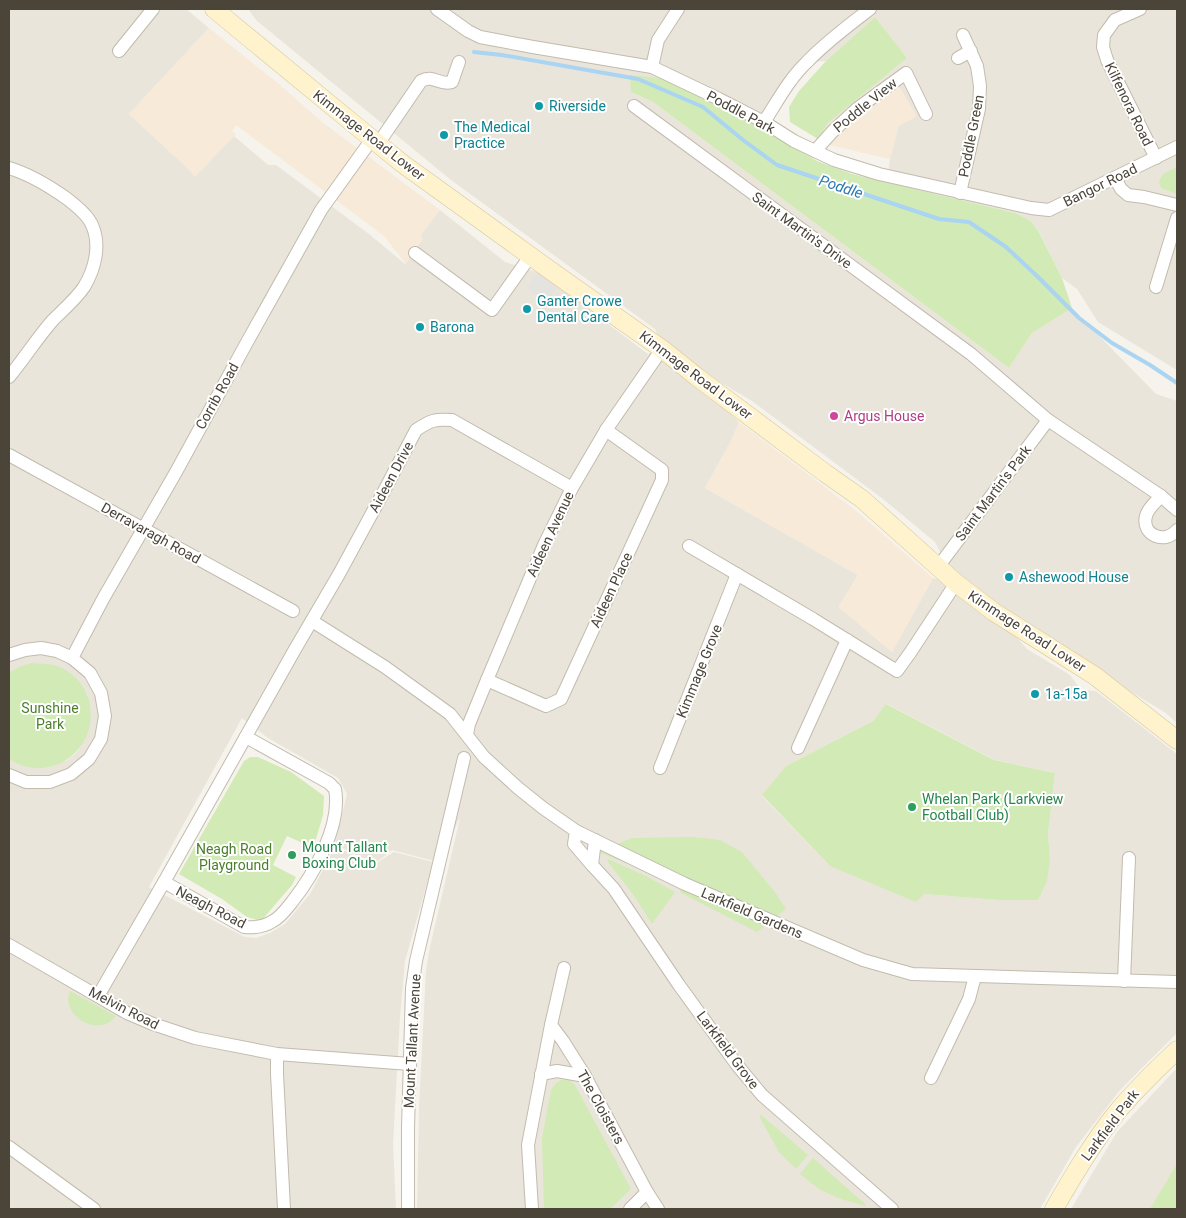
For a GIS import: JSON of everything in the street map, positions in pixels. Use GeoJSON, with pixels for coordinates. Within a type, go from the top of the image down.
{"type":"FeatureCollection","features":[{"type":"Feature","properties":{"kind":"main road","name":"Kimmage Road Lower"},"geometry":{"type":"LineString","coordinates":[[214,9],[375,142],[554,273],[662,349],[862,499],[956,583],[994,612],[1095,676],[1177,740]]}},
{"type":"Feature","properties":{"kind":"main road","name":"Larkfield Park"},"geometry":{"type":"LineString","coordinates":[[1054,1209],[1093,1144],[1117,1112],[1142,1084],[1177,1050]]}},
{"type":"Feature","properties":{"kind":"street"},"geometry":{"type":"LineString","coordinates":[[119,51],[153,9]]}},
{"type":"Feature","properties":{"kind":"street","name":"Poddle Park"},"geometry":{"type":"LineString","coordinates":[[437,9],[468,31],[480,37],[652,67],[719,99],[764,122],[794,141],[834,160],[879,174],[960,193],[1049,210]]}},
{"type":"Feature","properties":{"kind":"street"},"geometry":{"type":"LineString","coordinates":[[652,67],[658,40],[678,9]]}},
{"type":"Feature","properties":{"kind":"street"},"geometry":{"type":"LineString","coordinates":[[764,122],[778,99],[806,62],[848,25],[870,9]]}},
{"type":"Feature","properties":{"kind":"street","name":"Kilfenora Road"},"geometry":{"type":"LineString","coordinates":[[1140,9],[1115,20],[1104,35],[1103,47],[1107,60],[1156,158]]}},
{"type":"Feature","properties":{"kind":"street","name":"Poddle Green"},"geometry":{"type":"LineString","coordinates":[[960,193],[979,109],[980,86],[977,66],[963,34]]}},
{"type":"Feature","properties":{"kind":"street"},"geometry":{"type":"LineString","coordinates":[[958,58],[971,51]]}},
{"type":"Feature","properties":{"kind":"street","name":"Corrib Road"},"geometry":{"type":"LineString","coordinates":[[72,658],[321,210],[421,81],[431,78],[445,84],[452,82],[459,62]]}},
{"type":"Feature","properties":{"kind":"street","name":"Poddle View"},"geometry":{"type":"LineString","coordinates":[[815,151],[858,108],[906,73],[926,114]]}},
{"type":"Feature","properties":{"kind":"street","name":"Saint Martin's Drive"},"geometry":{"type":"LineString","coordinates":[[634,106],[971,354],[1048,420]]}},
{"type":"Feature","properties":{"kind":"street","name":"Bangor Road"},"geometry":{"type":"LineString","coordinates":[[1049,210],[1177,147]]}},
{"type":"Feature","properties":{"kind":"street"},"geometry":{"type":"LineString","coordinates":[[9,168],[53,188],[76,206],[92,224],[96,242],[96,256],[84,288],[52,322],[9,377]]}},
{"type":"Feature","properties":{"kind":"street"},"geometry":{"type":"LineString","coordinates":[[1115,178],[1128,195],[1177,205]]}},
{"type":"Feature","properties":{"kind":"street"},"geometry":{"type":"LineString","coordinates":[[1156,288],[1177,218]]}},
{"type":"Feature","properties":{"kind":"street"},"geometry":{"type":"LineString","coordinates":[[415,253],[492,310],[531,255]]}},
{"type":"Feature","properties":{"kind":"street","name":"Aideen Avenue"},"geometry":{"type":"LineString","coordinates":[[467,734],[469,724],[544,545],[572,488],[606,430],[662,349]]}},
{"type":"Feature","properties":{"kind":"street","name":"Aideen Drive"},"geometry":{"type":"LineString","coordinates":[[339,574],[416,430],[436,419],[452,420],[572,488]]}},
{"type":"Feature","properties":{"kind":"street"},"geometry":{"type":"LineString","coordinates":[[1048,420],[1160,496],[1177,510]]}},
{"type":"Feature","properties":{"kind":"street","name":"Saint Martin's Park"},"geometry":{"type":"LineString","coordinates":[[938,567],[1048,420]]}},
{"type":"Feature","properties":{"kind":"street","name":"Aideen Place"},"geometry":{"type":"LineString","coordinates":[[487,680],[546,706],[561,699],[662,480],[662,470],[606,430]]}},
{"type":"Feature","properties":{"kind":"street","name":"Derravaragh Road"},"geometry":{"type":"LineString","coordinates":[[9,454],[293,612]]}},
{"type":"Feature","properties":{"kind":"street"},"geometry":{"type":"LineString","coordinates":[[1160,496],[1148,511],[1147,527],[1159,538],[1170,536],[1177,530]]}},
{"type":"Feature","properties":{"kind":"street"},"geometry":{"type":"LineString","coordinates":[[689,546],[897,672],[956,583]]}},
{"type":"Feature","properties":{"kind":"street","name":"Neagh Road"},"geometry":{"type":"LineString","coordinates":[[98,996],[339,574]]}},
{"type":"Feature","properties":{"kind":"street","name":"Kimmage Grove"},"geometry":{"type":"LineString","coordinates":[[660,768],[737,574]]}},
{"type":"Feature","properties":{"kind":"street"},"geometry":{"type":"LineString","coordinates":[[312,621],[385,667],[429,698],[450,714],[467,734]]}},
{"type":"Feature","properties":{"kind":"street"},"geometry":{"type":"LineString","coordinates":[[798,748],[846,640]]}},
{"type":"Feature","properties":{"kind":"street"},"geometry":{"type":"LineString","coordinates":[[9,655],[41,648],[57,651],[72,658],[90,673],[101,693],[105,716],[101,739],[89,759],[71,774],[50,782],[26,782],[9,776]]}},
{"type":"Feature","properties":{"kind":"street","name":"Larkfield Gardens"},"geometry":{"type":"LineString","coordinates":[[467,734],[484,757],[518,788],[576,831],[687,885],[863,960],[912,974],[1177,982]]}},
{"type":"Feature","properties":{"kind":"street","name":"Neagh Road"},"geometry":{"type":"LineString","coordinates":[[164,882],[244,927],[254,928],[275,920],[285,910],[311,874],[322,854],[329,835],[336,807],[335,789],[329,783],[246,738]]}},
{"type":"Feature","properties":{"kind":"street","name":"Mount Tallant Avenue"},"geometry":{"type":"LineString","coordinates":[[408,1209],[412,988],[416,961],[464,758]]}},
{"type":"Feature","properties":{"kind":"street","name":"Larkfield Grove"},"geometry":{"type":"LineString","coordinates":[[576,831],[574,844],[614,889],[679,985],[737,1065],[762,1095],[892,1209]]}},
{"type":"Feature","properties":{"kind":"street"},"geometry":{"type":"LineString","coordinates":[[592,865],[595,840]]}},
{"type":"Feature","properties":{"kind":"street"},"geometry":{"type":"LineString","coordinates":[[1124,981],[1129,858]]}},
{"type":"Feature","properties":{"kind":"street","name":"Melvin Road"},"geometry":{"type":"LineString","coordinates":[[9,945],[127,1012],[153,1024],[195,1038],[277,1054],[410,1064]]}},
{"type":"Feature","properties":{"kind":"street"},"geometry":{"type":"LineString","coordinates":[[532,1209],[528,1145],[564,968]]}},
{"type":"Feature","properties":{"kind":"street"},"geometry":{"type":"LineString","coordinates":[[931,1078],[969,999],[975,976]]}},
{"type":"Feature","properties":{"kind":"street","name":"The Cloisters"},"geometry":{"type":"LineString","coordinates":[[551,1025],[585,1076],[658,1209]]}},
{"type":"Feature","properties":{"kind":"street"},"geometry":{"type":"LineString","coordinates":[[277,1054],[284,1209]]}},
{"type":"Feature","properties":{"kind":"street"},"geometry":{"type":"LineString","coordinates":[[541,1074],[558,1071],[585,1076]]}},
{"type":"Feature","properties":{"kind":"street"},"geometry":{"type":"LineString","coordinates":[[9,1146],[94,1209]]}},
{"type":"Feature","properties":{"kind":"street"},"geometry":{"type":"LineString","coordinates":[[630,1209],[647,1192]]}},
{"type":"Feature","properties":{"kind":"shaded area"},"geometry":{"type":"Polygon","coordinates":[[[9,9],[186,9],[209,28],[129,114],[195,176],[234,136],[268,165],[276,165],[369,234],[405,264],[420,235],[440,210],[505,262],[540,273],[648,354],[662,348],[655,329],[451,180],[257,21],[248,9],[1177,9],[1177,368],[1175,369],[1098,322],[1077,289],[1062,278],[1039,231],[1032,222],[1015,213],[887,182],[890,159],[898,127],[879,98],[829,145],[818,139],[828,123],[907,58],[875,17],[826,61],[806,62],[764,122],[631,92],[653,102],[1009,368],[1032,333],[1072,308],[1156,394],[1177,401],[1177,723],[1166,713],[995,613],[1027,649],[1070,675],[1081,690],[1096,691],[1177,754],[1177,1033],[1120,1090],[1076,1147],[1040,1209],[417,1209],[419,1108],[426,971],[460,818],[438,862],[392,850],[374,864],[394,852],[433,862],[405,961],[393,1144],[396,1209],[9,1209],[9,759],[14,762],[66,761],[74,755],[80,748],[88,696],[73,675],[21,666],[9,672],[9,9]],[[665,350],[739,422],[731,441],[705,488],[858,575],[839,607],[892,652],[933,578],[955,583],[935,542],[883,499],[752,401],[665,350]],[[887,704],[873,721],[786,766],[762,796],[830,866],[924,894],[998,900],[1038,900],[1050,859],[1048,834],[1055,773],[995,760],[887,704]],[[242,718],[149,887],[245,937],[256,938],[270,933],[285,924],[310,894],[335,847],[373,863],[335,844],[347,794],[338,778],[268,738],[242,718]]]}},
{"type":"Feature","properties":{"kind":"shaded area"},"geometry":{"type":"Polygon","coordinates":[[[209,28],[280,85],[322,122],[440,210],[421,235],[423,239],[406,264],[384,236],[236,125],[232,131],[236,134],[195,177],[129,114],[209,28]]]}},
{"type":"Feature","properties":{"kind":"shaded area"},"geometry":{"type":"Polygon","coordinates":[[[899,86],[917,116],[898,127],[890,159],[829,145],[879,98],[899,86]]]}},
{"type":"Feature","properties":{"kind":"shaded area"},"geometry":{"type":"Polygon","coordinates":[[[537,272],[558,286],[547,303],[526,288],[537,272]]]}},
{"type":"Feature","properties":{"kind":"shaded area"},"geometry":{"type":"Polygon","coordinates":[[[739,422],[855,510],[933,578],[892,652],[838,607],[858,575],[705,488],[731,441],[739,422]]]}},
{"type":"Feature","properties":{"kind":"shaded area"},"geometry":{"type":"Polygon","coordinates":[[[1177,1068],[1177,1209],[1071,1209],[1117,1132],[1177,1068]]]}},
{"type":"Feature","properties":{"kind":"green space"},"geometry":{"type":"Polygon","coordinates":[[[875,17],[907,58],[828,123],[818,139],[790,122],[789,107],[799,91],[826,61],[875,17]]]}},
{"type":"Feature","properties":{"kind":"green space"},"geometry":{"type":"Polygon","coordinates":[[[630,75],[679,80],[715,97],[817,161],[852,174],[1015,213],[1024,217],[1032,222],[1039,232],[1062,278],[1072,308],[1032,333],[1009,368],[653,102],[631,92],[630,75]]]}},
{"type":"Feature","properties":{"kind":"green space"},"geometry":{"type":"Polygon","coordinates":[[[1177,167],[1177,194],[1161,188],[1159,181],[1163,174],[1177,167]]]}},
{"type":"Feature","properties":{"kind":"green space","name":"Sunshine Park"},"geometry":{"type":"Polygon","coordinates":[[[32,663],[58,666],[76,678],[86,692],[90,707],[90,722],[86,737],[78,750],[65,761],[44,768],[28,767],[9,759],[9,672],[32,663]]]}},
{"type":"Feature","properties":{"kind":"green space","name":"Whelan Park (Larkview Football Club)"},"geometry":{"type":"Polygon","coordinates":[[[886,704],[994,760],[1055,773],[1048,834],[1050,859],[1047,881],[1038,900],[998,900],[924,894],[916,902],[830,866],[762,795],[786,766],[873,721],[886,704]]]}},
{"type":"Feature","properties":{"kind":"green space","name":"Neagh Road Playground"},"geometry":{"type":"Polygon","coordinates":[[[250,757],[258,757],[291,772],[324,796],[323,815],[316,839],[307,845],[287,836],[273,865],[296,877],[292,885],[261,921],[247,917],[222,899],[179,874],[244,761],[250,757]]]}},
{"type":"Feature","properties":{"kind":"green space"},"geometry":{"type":"Polygon","coordinates":[[[693,837],[720,840],[742,852],[775,892],[786,909],[757,932],[681,893],[678,886],[598,852],[632,838],[693,837]]]}},
{"type":"Feature","properties":{"kind":"green space"},"geometry":{"type":"Polygon","coordinates":[[[608,859],[646,876],[675,892],[652,924],[635,897],[608,862],[608,859]]]}},
{"type":"Feature","properties":{"kind":"green space"},"geometry":{"type":"Polygon","coordinates":[[[70,991],[116,1016],[110,1022],[102,1025],[87,1023],[74,1014],[70,1007],[68,999],[70,991]]]}},
{"type":"Feature","properties":{"kind":"green space"},"geometry":{"type":"Polygon","coordinates":[[[561,1080],[569,1080],[575,1085],[631,1189],[610,1209],[544,1209],[542,1138],[551,1090],[561,1080]]]}},
{"type":"Feature","properties":{"kind":"green space"},"geometry":{"type":"Polygon","coordinates":[[[761,1115],[808,1155],[796,1169],[779,1152],[759,1116],[761,1115]]]}},
{"type":"Feature","properties":{"kind":"green space"},"geometry":{"type":"Polygon","coordinates":[[[813,1158],[866,1205],[838,1198],[819,1189],[800,1174],[813,1158]]]}},
{"type":"Feature","properties":{"kind":"green space"},"geometry":{"type":"Polygon","coordinates":[[[1177,1164],[1177,1209],[1150,1209],[1177,1164]]]}},
{"type":"Feature","properties":{"kind":"waterway","name":"Poddle"},"geometry":{"type":"LineString","coordinates":[[474,52],[502,55],[638,79],[703,107],[777,165],[939,219],[969,222],[1006,247],[1079,318],[1112,343],[1177,383]]}},
{"type":"Feature","properties":{"kind":"place","name":"Riverside"},"geometry":{"type":"Point","coordinates":[539,106]}},
{"type":"Feature","properties":{"kind":"place","name":"The Medical Practice"},"geometry":{"type":"Point","coordinates":[444,135]}},
{"type":"Feature","properties":{"kind":"place","name":"Ganter Crowe Dental Care"},"geometry":{"type":"Point","coordinates":[527,309]}},
{"type":"Feature","properties":{"kind":"place","name":"Barona"},"geometry":{"type":"Point","coordinates":[420,327]}},
{"type":"Feature","properties":{"kind":"place","name":"Argus House"},"geometry":{"type":"Point","coordinates":[834,416]}},
{"type":"Feature","properties":{"kind":"place","name":"Ashewood House"},"geometry":{"type":"Point","coordinates":[1009,577]}},
{"type":"Feature","properties":{"kind":"place","name":"1a-15a"},"geometry":{"type":"Point","coordinates":[1035,694]}},
{"type":"Feature","properties":{"kind":"place","name":"Whelan Park (Larkview Football Club)"},"geometry":{"type":"Point","coordinates":[912,807]}},
{"type":"Feature","properties":{"kind":"place","name":"Mount Tallant Boxing Club"},"geometry":{"type":"Point","coordinates":[292,855]}}]}
